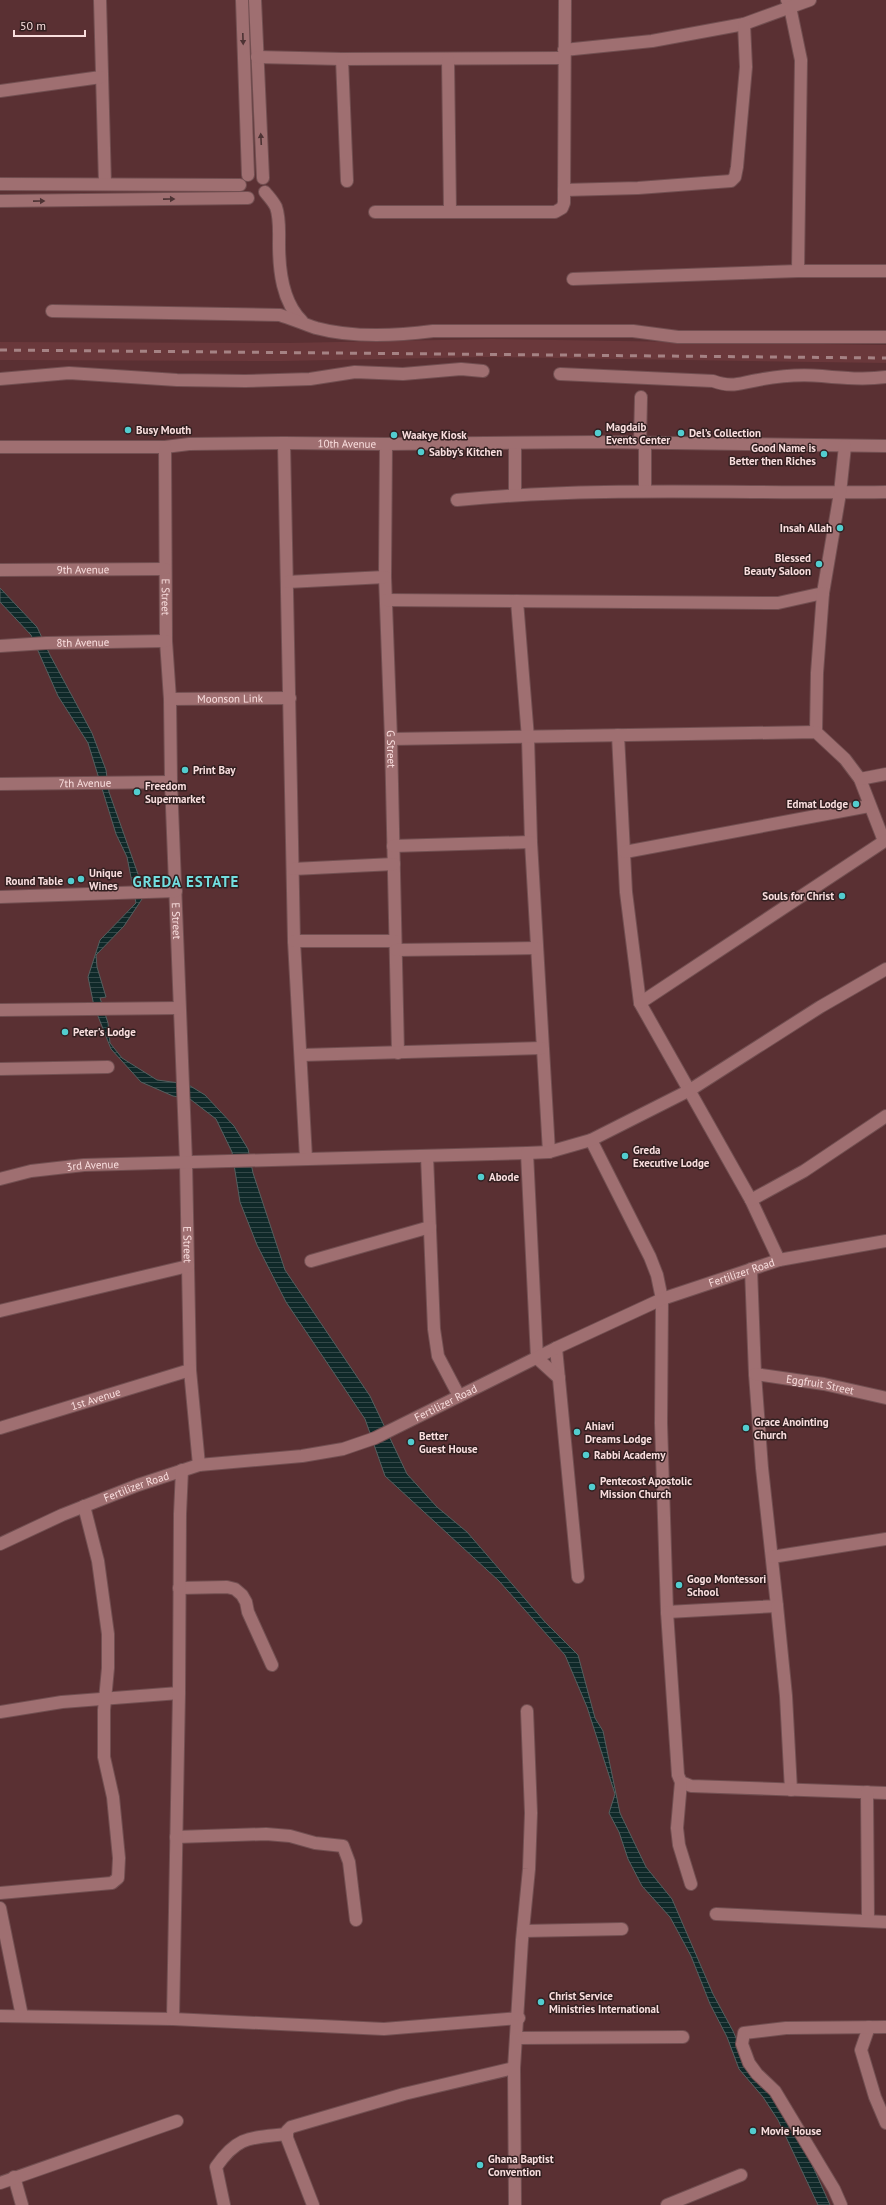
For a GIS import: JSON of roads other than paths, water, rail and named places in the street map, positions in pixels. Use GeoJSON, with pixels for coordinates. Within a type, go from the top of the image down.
{"type":"FeatureCollection","features":[{"type":"Feature","properties":{"kind":"street"},"geometry":{"type":"LineString","coordinates":[[100,0],[105,184]]}},
{"type":"Feature","properties":{"kind":"street"},"geometry":{"type":"LineString","coordinates":[[240,185],[248,175],[242,0]]}},
{"type":"Feature","properties":{"kind":"street"},"geometry":{"type":"LineString","coordinates":[[0,202],[258,199],[265,192],[266,187],[263,178],[255,0]]}},
{"type":"Feature","properties":{"kind":"street"},"geometry":{"type":"LineString","coordinates":[[374,212],[555,212],[562,208],[564,203],[565,0]]}},
{"type":"Feature","properties":{"kind":"street"},"geometry":{"type":"LineString","coordinates":[[257,57],[448,59],[564,54],[652,41],[744,24],[789,4],[810,0]]}},
{"type":"Feature","properties":{"kind":"street"},"geometry":{"type":"LineString","coordinates":[[789,4],[801,60],[798,271]]}},
{"type":"Feature","properties":{"kind":"street"},"geometry":{"type":"LineString","coordinates":[[564,190],[638,188],[731,181],[735,177],[737,167],[746,68],[744,24]]}},
{"type":"Feature","properties":{"kind":"street"},"geometry":{"type":"LineString","coordinates":[[342,59],[347,181]]}},
{"type":"Feature","properties":{"kind":"street"},"geometry":{"type":"LineString","coordinates":[[448,59],[450,212]]}},
{"type":"Feature","properties":{"kind":"street"},"geometry":{"type":"LineString","coordinates":[[0,91],[102,77]]}},
{"type":"Feature","properties":{"kind":"street"},"geometry":{"type":"LineString","coordinates":[[248,175],[258,175],[263,178]]}},
{"type":"Feature","properties":{"kind":"street"},"geometry":{"type":"LineString","coordinates":[[0,184],[240,185]]}},
{"type":"Feature","properties":{"kind":"street"},"geometry":{"type":"LineString","coordinates":[[240,185],[243,195],[248,198]]}},
{"type":"Feature","properties":{"kind":"street"},"geometry":{"type":"LineString","coordinates":[[265,192],[276,207],[279,222],[279,265],[286,296],[292,311],[304,323]]}},
{"type":"Feature","properties":{"kind":"street"},"geometry":{"type":"LineString","coordinates":[[573,279],[798,271],[886,271]]}},
{"type":"Feature","properties":{"kind":"street"},"geometry":{"type":"LineString","coordinates":[[52,311],[280,315],[316,328],[375,335],[407,335],[433,331],[633,331],[678,337],[886,337]]}},
{"type":"Feature","properties":{"kind":"street"},"geometry":{"type":"LineString","coordinates":[[0,379],[69,373],[177,380],[244,381],[310,379],[355,372],[403,374],[461,370],[483,371]]}},
{"type":"Feature","properties":{"kind":"street"},"geometry":{"type":"LineString","coordinates":[[560,374],[714,381],[729,386],[757,380],[796,376],[840,378],[886,377]]}},
{"type":"Feature","properties":{"kind":"street"},"geometry":{"type":"LineString","coordinates":[[640,398],[645,491]]}},
{"type":"Feature","properties":{"kind":"street"},"geometry":{"type":"LineString","coordinates":[[284,443],[294,941],[302,1055],[306,1158]]}},
{"type":"Feature","properties":{"kind":"street","name":"10th Avenue"},"geometry":{"type":"LineString","coordinates":[[0,447],[165,448],[189,444],[284,443],[643,443],[886,446]]}},
{"type":"Feature","properties":{"kind":"street"},"geometry":{"type":"LineString","coordinates":[[515,443],[515,494]]}},
{"type":"Feature","properties":{"kind":"street","name":"G Street"},"geometry":{"type":"LineString","coordinates":[[386,444],[385,577],[391,739],[398,1053]]}},
{"type":"Feature","properties":{"kind":"street"},"geometry":{"type":"LineString","coordinates":[[816,732],[817,666],[823,593],[840,493],[845,446]]}},
{"type":"Feature","properties":{"kind":"street","name":"E Street"},"geometry":{"type":"LineString","coordinates":[[165,448],[166,641],[170,699],[171,782],[186,1162],[190,1370],[199,1465]]}},
{"type":"Feature","properties":{"kind":"street"},"geometry":{"type":"LineString","coordinates":[[457,500],[515,494],[645,491],[886,492]]}},
{"type":"Feature","properties":{"kind":"street","name":"9th Avenue"},"geometry":{"type":"LineString","coordinates":[[0,570],[165,569]]}},
{"type":"Feature","properties":{"kind":"street"},"geometry":{"type":"LineString","coordinates":[[287,582],[385,577]]}},
{"type":"Feature","properties":{"kind":"street"},"geometry":{"type":"LineString","coordinates":[[386,600],[778,603],[823,593]]}},
{"type":"Feature","properties":{"kind":"street"},"geometry":{"type":"LineString","coordinates":[[516,600],[528,738],[531,842],[549,1152]]}},
{"type":"Feature","properties":{"kind":"street","name":"8th Avenue"},"geometry":{"type":"LineString","coordinates":[[0,646],[46,642],[166,641]]}},
{"type":"Feature","properties":{"kind":"street","name":"Moonson Link"},"geometry":{"type":"LineString","coordinates":[[170,699],[290,698]]}},
{"type":"Feature","properties":{"kind":"street"},"geometry":{"type":"LineString","coordinates":[[391,739],[528,738],[816,732],[845,759],[860,779],[885,840],[640,1003]]}},
{"type":"Feature","properties":{"kind":"street"},"geometry":{"type":"LineString","coordinates":[[618,735],[630,936],[640,1003],[751,1200],[779,1260]]}},
{"type":"Feature","properties":{"kind":"street"},"geometry":{"type":"LineString","coordinates":[[860,779],[886,774]]}},
{"type":"Feature","properties":{"kind":"street","name":"7th Avenue"},"geometry":{"type":"LineString","coordinates":[[0,784],[171,782]]}},
{"type":"Feature","properties":{"kind":"street"},"geometry":{"type":"LineString","coordinates":[[625,852],[870,806]]}},
{"type":"Feature","properties":{"kind":"street"},"geometry":{"type":"LineString","coordinates":[[393,846],[531,842]]}},
{"type":"Feature","properties":{"kind":"street"},"geometry":{"type":"LineString","coordinates":[[293,869],[394,864]]}},
{"type":"Feature","properties":{"kind":"street"},"geometry":{"type":"LineString","coordinates":[[0,896],[176,891]]}},
{"type":"Feature","properties":{"kind":"street"},"geometry":{"type":"LineString","coordinates":[[294,941],[396,946],[537,948]]}},
{"type":"Feature","properties":{"kind":"street","name":"3rd Avenue"},"geometry":{"type":"LineString","coordinates":[[0,1179],[32,1171],[84,1165],[549,1152],[591,1140],[690,1090],[820,1007],[886,969]]}},
{"type":"Feature","properties":{"kind":"street"},"geometry":{"type":"LineString","coordinates":[[0,1010],[179,1008]]}},
{"type":"Feature","properties":{"kind":"street"},"geometry":{"type":"LineString","coordinates":[[302,1055],[542,1048]]}},
{"type":"Feature","properties":{"kind":"street"},"geometry":{"type":"LineString","coordinates":[[0,1069],[108,1067]]}},
{"type":"Feature","properties":{"kind":"street"},"geometry":{"type":"LineString","coordinates":[[751,1200],[804,1171],[886,1116]]}},
{"type":"Feature","properties":{"kind":"street"},"geometry":{"type":"LineString","coordinates":[[591,1140],[650,1257],[657,1275],[662,1299],[661,1423],[667,1612],[678,1775],[681,1782],[677,1828],[679,1845],[691,1884]]}},
{"type":"Feature","properties":{"kind":"street"},"geometry":{"type":"LineString","coordinates":[[527,1153],[537,1358],[559,1378]]}},
{"type":"Feature","properties":{"kind":"street"},"geometry":{"type":"LineString","coordinates":[[428,1156],[434,1329],[438,1356],[458,1396]]}},
{"type":"Feature","properties":{"kind":"street"},"geometry":{"type":"LineString","coordinates":[[311,1261],[430,1227]]}},
{"type":"Feature","properties":{"kind":"street","name":"Fertilizer Road"},"geometry":{"type":"LineString","coordinates":[[0,1544],[84,1506],[199,1465],[302,1456],[343,1449],[376,1438],[556,1348],[662,1299],[779,1260],[886,1241]]}},
{"type":"Feature","properties":{"kind":"street"},"geometry":{"type":"LineString","coordinates":[[0,1311],[188,1266]]}},
{"type":"Feature","properties":{"kind":"street"},"geometry":{"type":"LineString","coordinates":[[751,1269],[755,1374],[762,1468],[786,1696],[791,1790]]}},
{"type":"Feature","properties":{"kind":"street"},"geometry":{"type":"LineString","coordinates":[[556,1348],[565,1421],[578,1577]]}},
{"type":"Feature","properties":{"kind":"street","name":"1st Avenue"},"geometry":{"type":"LineString","coordinates":[[0,1428],[190,1370]]}},
{"type":"Feature","properties":{"kind":"street","name":"Eggfruit Street"},"geometry":{"type":"LineString","coordinates":[[755,1374],[824,1384],[886,1398]]}},
{"type":"Feature","properties":{"kind":"street"},"geometry":{"type":"LineString","coordinates":[[173,2019],[182,1470]]}},
{"type":"Feature","properties":{"kind":"street"},"geometry":{"type":"LineString","coordinates":[[0,1893],[112,1883],[118,1878],[119,1858],[113,1797],[104,1757],[104,1700],[108,1668],[108,1634],[98,1561],[84,1506]]}},
{"type":"Feature","properties":{"kind":"street"},"geometry":{"type":"LineString","coordinates":[[772,1557],[886,1539]]}},
{"type":"Feature","properties":{"kind":"street"},"geometry":{"type":"LineString","coordinates":[[180,1588],[227,1587],[235,1589],[242,1595],[246,1602],[248,1612],[272,1665]]}},
{"type":"Feature","properties":{"kind":"street"},"geometry":{"type":"LineString","coordinates":[[667,1612],[777,1606]]}},
{"type":"Feature","properties":{"kind":"street"},"geometry":{"type":"LineString","coordinates":[[0,1712],[62,1702],[104,1700],[179,1693]]}},
{"type":"Feature","properties":{"kind":"street"},"geometry":{"type":"LineString","coordinates":[[515,2205],[514,2068],[519,2018],[523,1931],[529,1869],[532,1813],[527,1711]]}},
{"type":"Feature","properties":{"kind":"street"},"geometry":{"type":"LineString","coordinates":[[681,1782],[691,1786],[886,1793]]}},
{"type":"Feature","properties":{"kind":"street"},"geometry":{"type":"LineString","coordinates":[[867,1792],[868,1921]]}},
{"type":"Feature","properties":{"kind":"street"},"geometry":{"type":"LineString","coordinates":[[176,1837],[266,1834],[290,1836],[315,1843],[343,1846],[349,1862],[356,1920]]}},
{"type":"Feature","properties":{"kind":"street"},"geometry":{"type":"LineString","coordinates":[[0,1908],[22,2016]]}},
{"type":"Feature","properties":{"kind":"street"},"geometry":{"type":"LineString","coordinates":[[716,1914],[886,1922]]}},
{"type":"Feature","properties":{"kind":"street"},"geometry":{"type":"LineString","coordinates":[[523,1931],[622,1929]]}},
{"type":"Feature","properties":{"kind":"street"},"geometry":{"type":"LineString","coordinates":[[0,2016],[173,2019],[384,2029],[519,2018]]}},
{"type":"Feature","properties":{"kind":"street"},"geometry":{"type":"LineString","coordinates":[[869,2027],[861,2050],[875,2097],[886,2123]]}},
{"type":"Feature","properties":{"kind":"street"},"geometry":{"type":"LineString","coordinates":[[841,2205],[834,2189],[775,2091],[757,2074],[749,2063],[742,2044],[744,2033],[786,2028],[886,2027]]}},
{"type":"Feature","properties":{"kind":"street"},"geometry":{"type":"LineString","coordinates":[[517,2038],[683,2037]]}},
{"type":"Feature","properties":{"kind":"street"},"geometry":{"type":"LineString","coordinates":[[313,2205],[287,2134],[287,2131],[291,2127],[404,2094],[514,2068]]}},
{"type":"Feature","properties":{"kind":"street"},"geometry":{"type":"LineString","coordinates":[[0,2183],[177,2120]]}},
{"type":"Feature","properties":{"kind":"street"},"geometry":{"type":"LineString","coordinates":[[224,2205],[216,2167],[227,2150],[238,2142],[253,2137],[287,2134]]}},
{"type":"Feature","properties":{"kind":"street"},"geometry":{"type":"LineString","coordinates":[[667,2205],[741,2175]]}},
{"type":"Feature","properties":{"kind":"street"},"geometry":{"type":"LineString","coordinates":[[14,2177],[22,2205]]}},
{"type":"Feature","properties":{"kind":"water"},"geometry":{"type":"Polygon","coordinates":[[[0,588],[37,627],[50,655],[92,733],[106,770],[109,792],[138,874],[142,899],[124,926],[96,955],[97,967],[106,997],[100,998],[108,1023],[110,1043],[122,1058],[157,1080],[187,1084],[205,1095],[234,1126],[248,1149],[253,1173],[285,1270],[370,1396],[407,1474],[437,1507],[467,1532],[545,1622],[578,1655],[595,1718],[603,1731],[620,1813],[646,1867],[672,1899],[713,1994],[733,2031],[748,2066],[779,2103],[807,2153],[830,2205],[818,2205],[778,2120],[763,2097],[739,2069],[727,2037],[710,2004],[691,1956],[670,1917],[642,1886],[628,1859],[619,1832],[609,1813],[615,1794],[587,1707],[565,1655],[499,1581],[385,1476],[365,1419],[286,1302],[257,1245],[240,1202],[232,1152],[216,1119],[190,1099],[173,1096],[141,1082],[111,1049],[94,1006],[88,977],[100,940],[136,903],[127,857],[116,834],[88,743],[58,696],[31,635],[0,602],[0,588]]]}},
{"type":"Feature","properties":{"kind":"railway"},"geometry":{"type":"LineString","coordinates":[[0,350],[886,358]]}},
{"type":"Feature","properties":{"kind":"place","name":"Busy Mouth"},"geometry":{"type":"Point","coordinates":[128,430]}},
{"type":"Feature","properties":{"kind":"place","name":"Magdaib Events Center"},"geometry":{"type":"Point","coordinates":[598,433]}},
{"type":"Feature","properties":{"kind":"place","name":"Del’s Collection"},"geometry":{"type":"Point","coordinates":[681,433]}},
{"type":"Feature","properties":{"kind":"place","name":"Waakye Kiosk"},"geometry":{"type":"Point","coordinates":[394,435]}},
{"type":"Feature","properties":{"kind":"place","name":"Sabby’s Kitchen"},"geometry":{"type":"Point","coordinates":[421,452]}},
{"type":"Feature","properties":{"kind":"place","name":"Good Name is Better then Riches"},"geometry":{"type":"Point","coordinates":[824,454]}},
{"type":"Feature","properties":{"kind":"place","name":"Insah Allah"},"geometry":{"type":"Point","coordinates":[840,528]}},
{"type":"Feature","properties":{"kind":"place","name":"Blessed Beauty Saloon"},"geometry":{"type":"Point","coordinates":[819,564]}},
{"type":"Feature","properties":{"kind":"place","name":"Print Bay"},"geometry":{"type":"Point","coordinates":[185,770]}},
{"type":"Feature","properties":{"kind":"place","name":"Freedom Supermarket"},"geometry":{"type":"Point","coordinates":[137,792]}},
{"type":"Feature","properties":{"kind":"place","name":"Edmat Lodge"},"geometry":{"type":"Point","coordinates":[856,804]}},
{"type":"Feature","properties":{"kind":"place","name":"Unique Wines"},"geometry":{"type":"Point","coordinates":[81,879]}},
{"type":"Feature","properties":{"kind":"place","name":"Round Table"},"geometry":{"type":"Point","coordinates":[71,881]}},
{"type":"Feature","properties":{"kind":"place","name":"Souls for Christ"},"geometry":{"type":"Point","coordinates":[842,896]}},
{"type":"Feature","properties":{"kind":"place","name":"Peter's Lodge"},"geometry":{"type":"Point","coordinates":[65,1032]}},
{"type":"Feature","properties":{"kind":"place","name":"Greda Executive Lodge"},"geometry":{"type":"Point","coordinates":[625,1156]}},
{"type":"Feature","properties":{"kind":"place","name":"Abode"},"geometry":{"type":"Point","coordinates":[481,1177]}},
{"type":"Feature","properties":{"kind":"place","name":"Grace Anointing Church"},"geometry":{"type":"Point","coordinates":[746,1428]}},
{"type":"Feature","properties":{"kind":"place","name":"Ahiavi Dreams Lodge"},"geometry":{"type":"Point","coordinates":[577,1432]}},
{"type":"Feature","properties":{"kind":"place","name":"Better Guest House"},"geometry":{"type":"Point","coordinates":[411,1442]}},
{"type":"Feature","properties":{"kind":"place","name":"Rabbi Academy"},"geometry":{"type":"Point","coordinates":[586,1455]}},
{"type":"Feature","properties":{"kind":"place","name":"Pentecost Apostolic Mission Church"},"geometry":{"type":"Point","coordinates":[592,1487]}},
{"type":"Feature","properties":{"kind":"place","name":"Gogo Montessori School"},"geometry":{"type":"Point","coordinates":[679,1585]}},
{"type":"Feature","properties":{"kind":"place","name":"Christ Service Ministries International"},"geometry":{"type":"Point","coordinates":[541,2002]}},
{"type":"Feature","properties":{"kind":"place","name":"Movie House"},"geometry":{"type":"Point","coordinates":[753,2131]}},
{"type":"Feature","properties":{"kind":"place","name":"Ghana Baptist Convention"},"geometry":{"type":"Point","coordinates":[480,2165]}},
{"type":"Feature","properties":{"kind":"district","name":"GREDA ESTATE"},"geometry":{"type":"Point","coordinates":[186,882]}}]}
